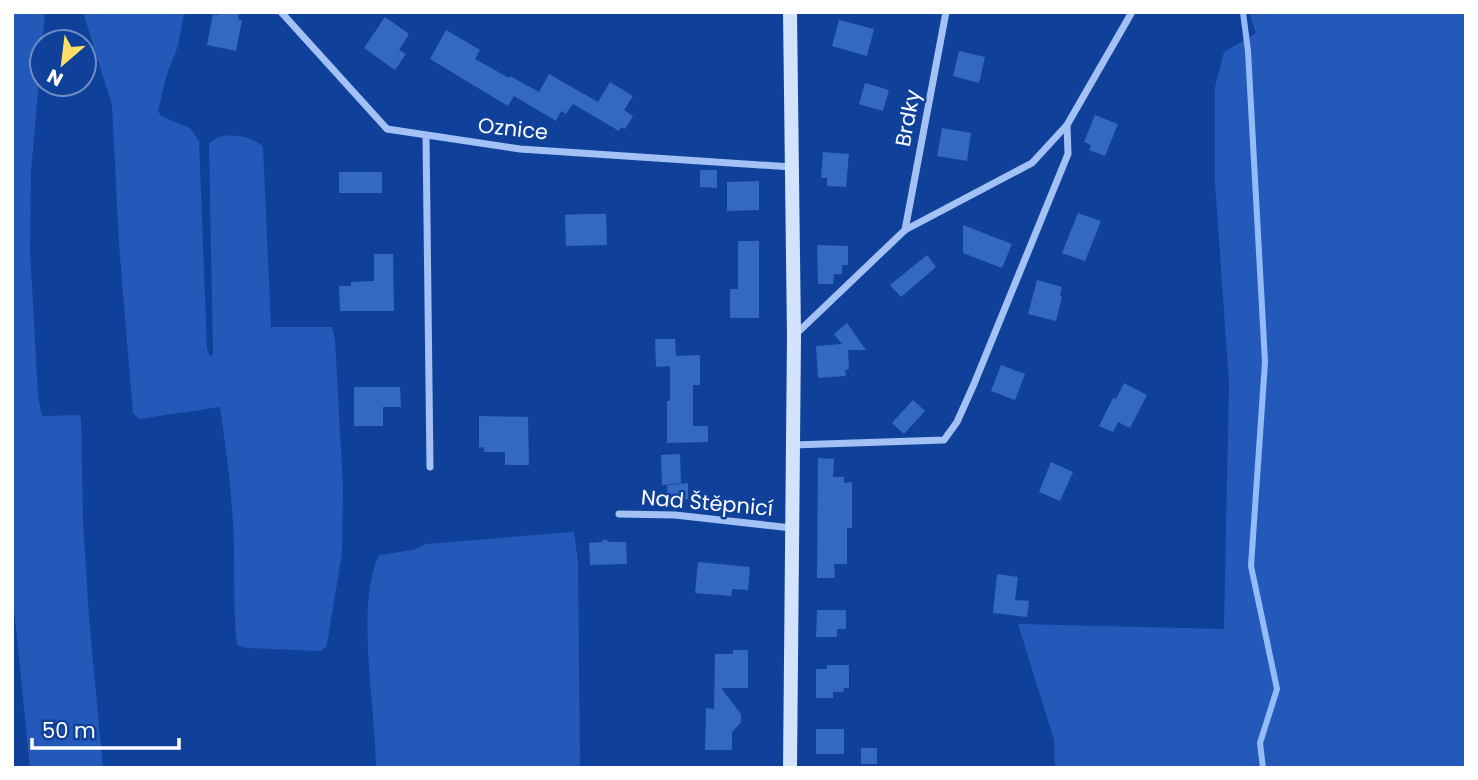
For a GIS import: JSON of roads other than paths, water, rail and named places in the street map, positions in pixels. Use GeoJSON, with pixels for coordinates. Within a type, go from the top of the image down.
{"type":"FeatureCollection","features":[{"type":"Feature","properties":{"kind":"street","name":"Oznice"},"geometry":{"type":"LineString","coordinates":[[281,12],[387,129],[520,149],[793,167]]}},
{"type":"Feature","properties":{"kind":"street"},"geometry":{"type":"LineString","coordinates":[[790,12],[794,335],[790,768]]}},
{"type":"Feature","properties":{"kind":"street","name":"Brdky"},"geometry":{"type":"LineString","coordinates":[[905,230],[946,12]]}},
{"type":"Feature","properties":{"kind":"street"},"geometry":{"type":"LineString","coordinates":[[794,335],[905,230],[1032,163],[1067,125],[1132,12]]}},
{"type":"Feature","properties":{"kind":"street"},"geometry":{"type":"LineString","coordinates":[[793,445],[944,440],[957,422],[974,384],[1068,153],[1067,125]]}},
{"type":"Feature","properties":{"kind":"street"},"geometry":{"type":"LineString","coordinates":[[426,136],[430,467]]}},
{"type":"Feature","properties":{"kind":"street","name":"Nad Štěpnicí"},"geometry":{"type":"LineString","coordinates":[[619,513],[675,515],[792,528]]}},
{"type":"Feature","properties":{"kind":"waterway"},"geometry":{"type":"LineString","coordinates":[[1243,12],[1248,51],[1265,362],[1251,566],[1277,689],[1260,743],[1263,768]]}}]}
